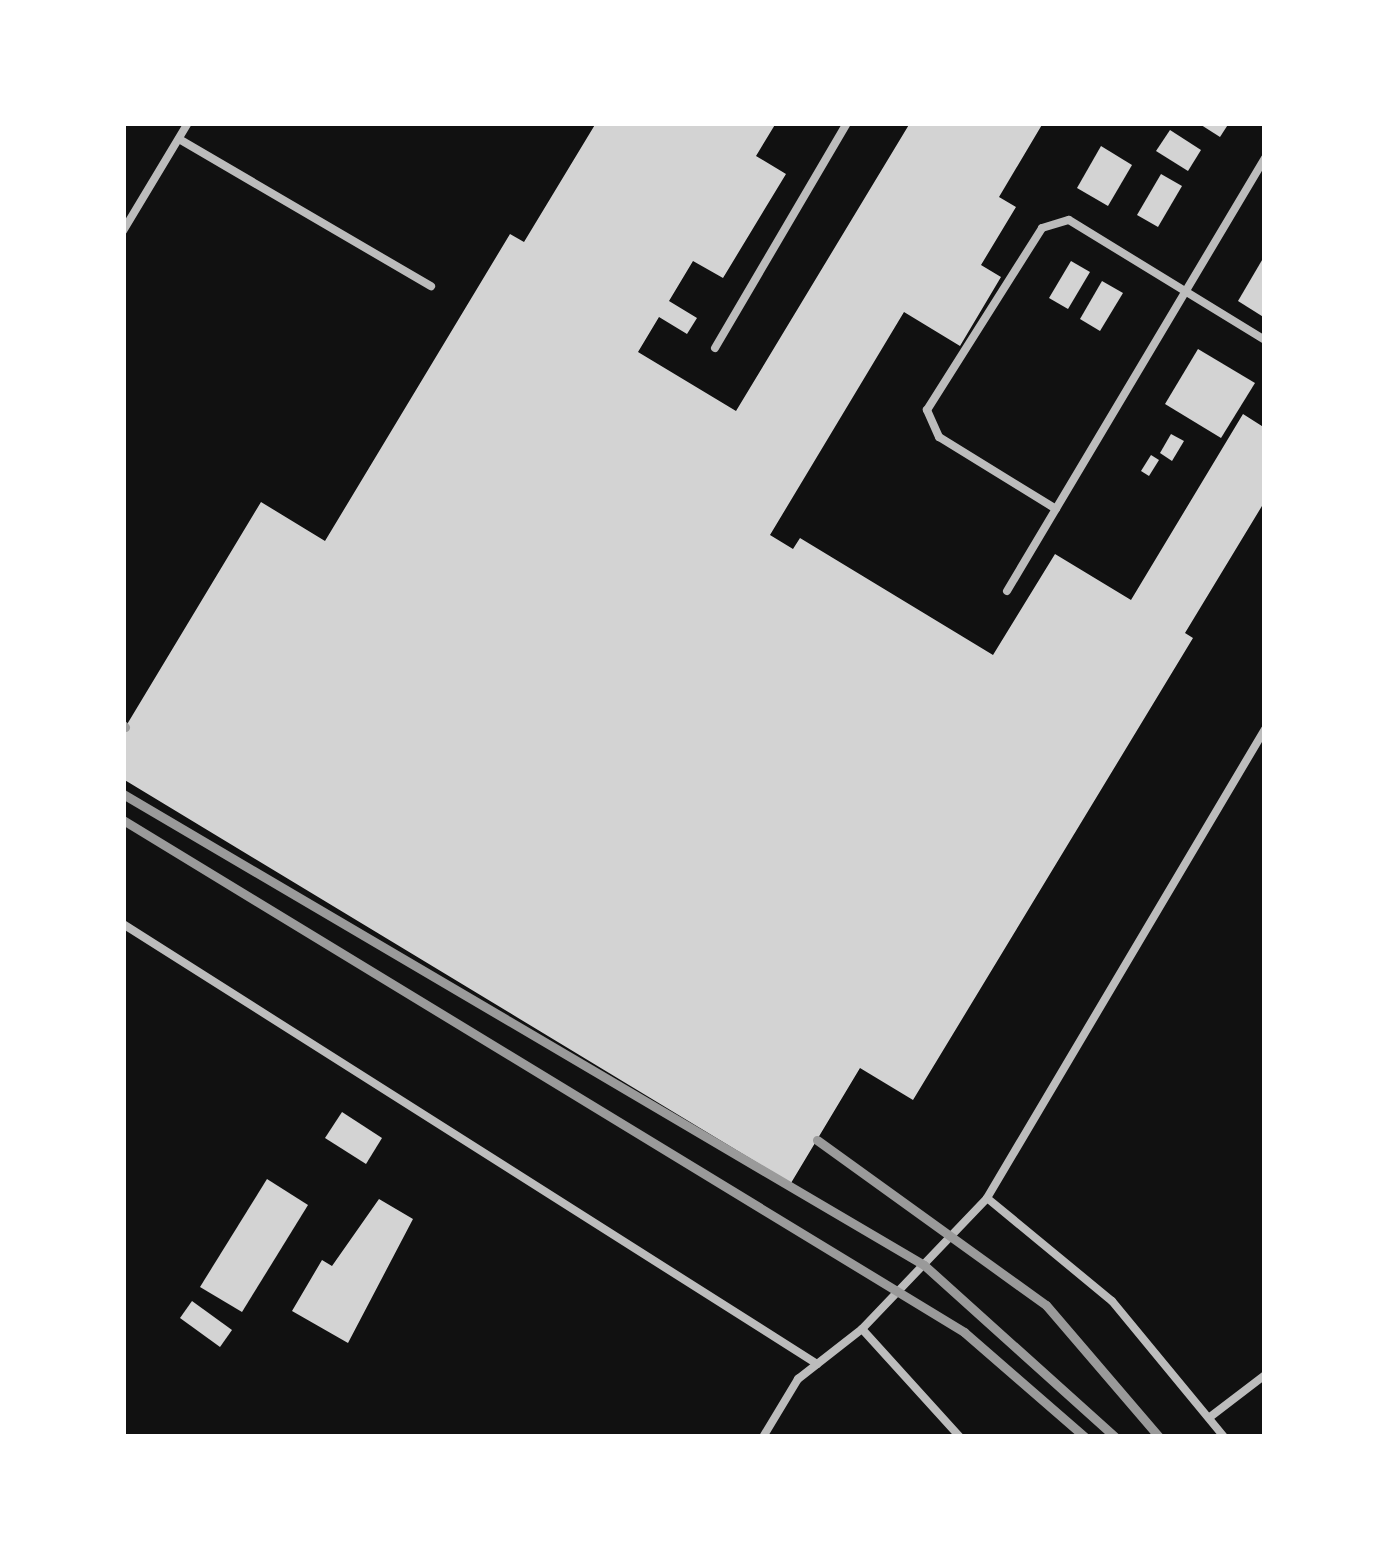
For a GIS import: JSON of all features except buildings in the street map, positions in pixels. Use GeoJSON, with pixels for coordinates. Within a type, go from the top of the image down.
{"type":"FeatureCollection","features":[{"type":"Feature","properties":{"kind":"lane"},"geometry":{"type":"LineString","coordinates":[[123,232],[188,123]]}},
{"type":"Feature","properties":{"kind":"lane"},"geometry":{"type":"LineString","coordinates":[[715,348],[847,123]]}},
{"type":"Feature","properties":{"kind":"lane"},"geometry":{"type":"LineString","coordinates":[[178,139],[431,286]]}},
{"type":"Feature","properties":{"kind":"lane"},"geometry":{"type":"LineString","coordinates":[[1007,591],[1265,158]]}},
{"type":"Feature","properties":{"kind":"lane"},"geometry":{"type":"LineString","coordinates":[[1056,509],[939,437],[927,410],[1042,228],[1069,220],[1265,340]]}},
{"type":"Feature","properties":{"kind":"lane"},"geometry":{"type":"LineString","coordinates":[[764,1437],[798,1379],[862,1329],[987,1198],[1265,729]]}},
{"type":"Feature","properties":{"kind":"lane"},"geometry":{"type":"LineString","coordinates":[[123,924],[817,1364]]}},
{"type":"Feature","properties":{"kind":"lane"},"geometry":{"type":"LineString","coordinates":[[987,1198],[1112,1301],[1224,1437]]}},
{"type":"Feature","properties":{"kind":"lane"},"geometry":{"type":"LineString","coordinates":[[862,1329],[960,1437]]}},
{"type":"Feature","properties":{"kind":"lane"},"geometry":{"type":"LineString","coordinates":[[1210,1417],[1265,1375]]}},
{"type":"Feature","properties":{"kind":"railway"},"geometry":{"type":"LineString","coordinates":[[123,794],[924,1265],[1115,1437]]}},
{"type":"Feature","properties":{"kind":"railway"},"geometry":{"type":"LineString","coordinates":[[123,820],[964,1332],[1085,1437]]}},
{"type":"Feature","properties":{"kind":"railway"},"geometry":{"type":"LineString","coordinates":[[817,1140],[1046,1305],[1159,1437]]}}]}
